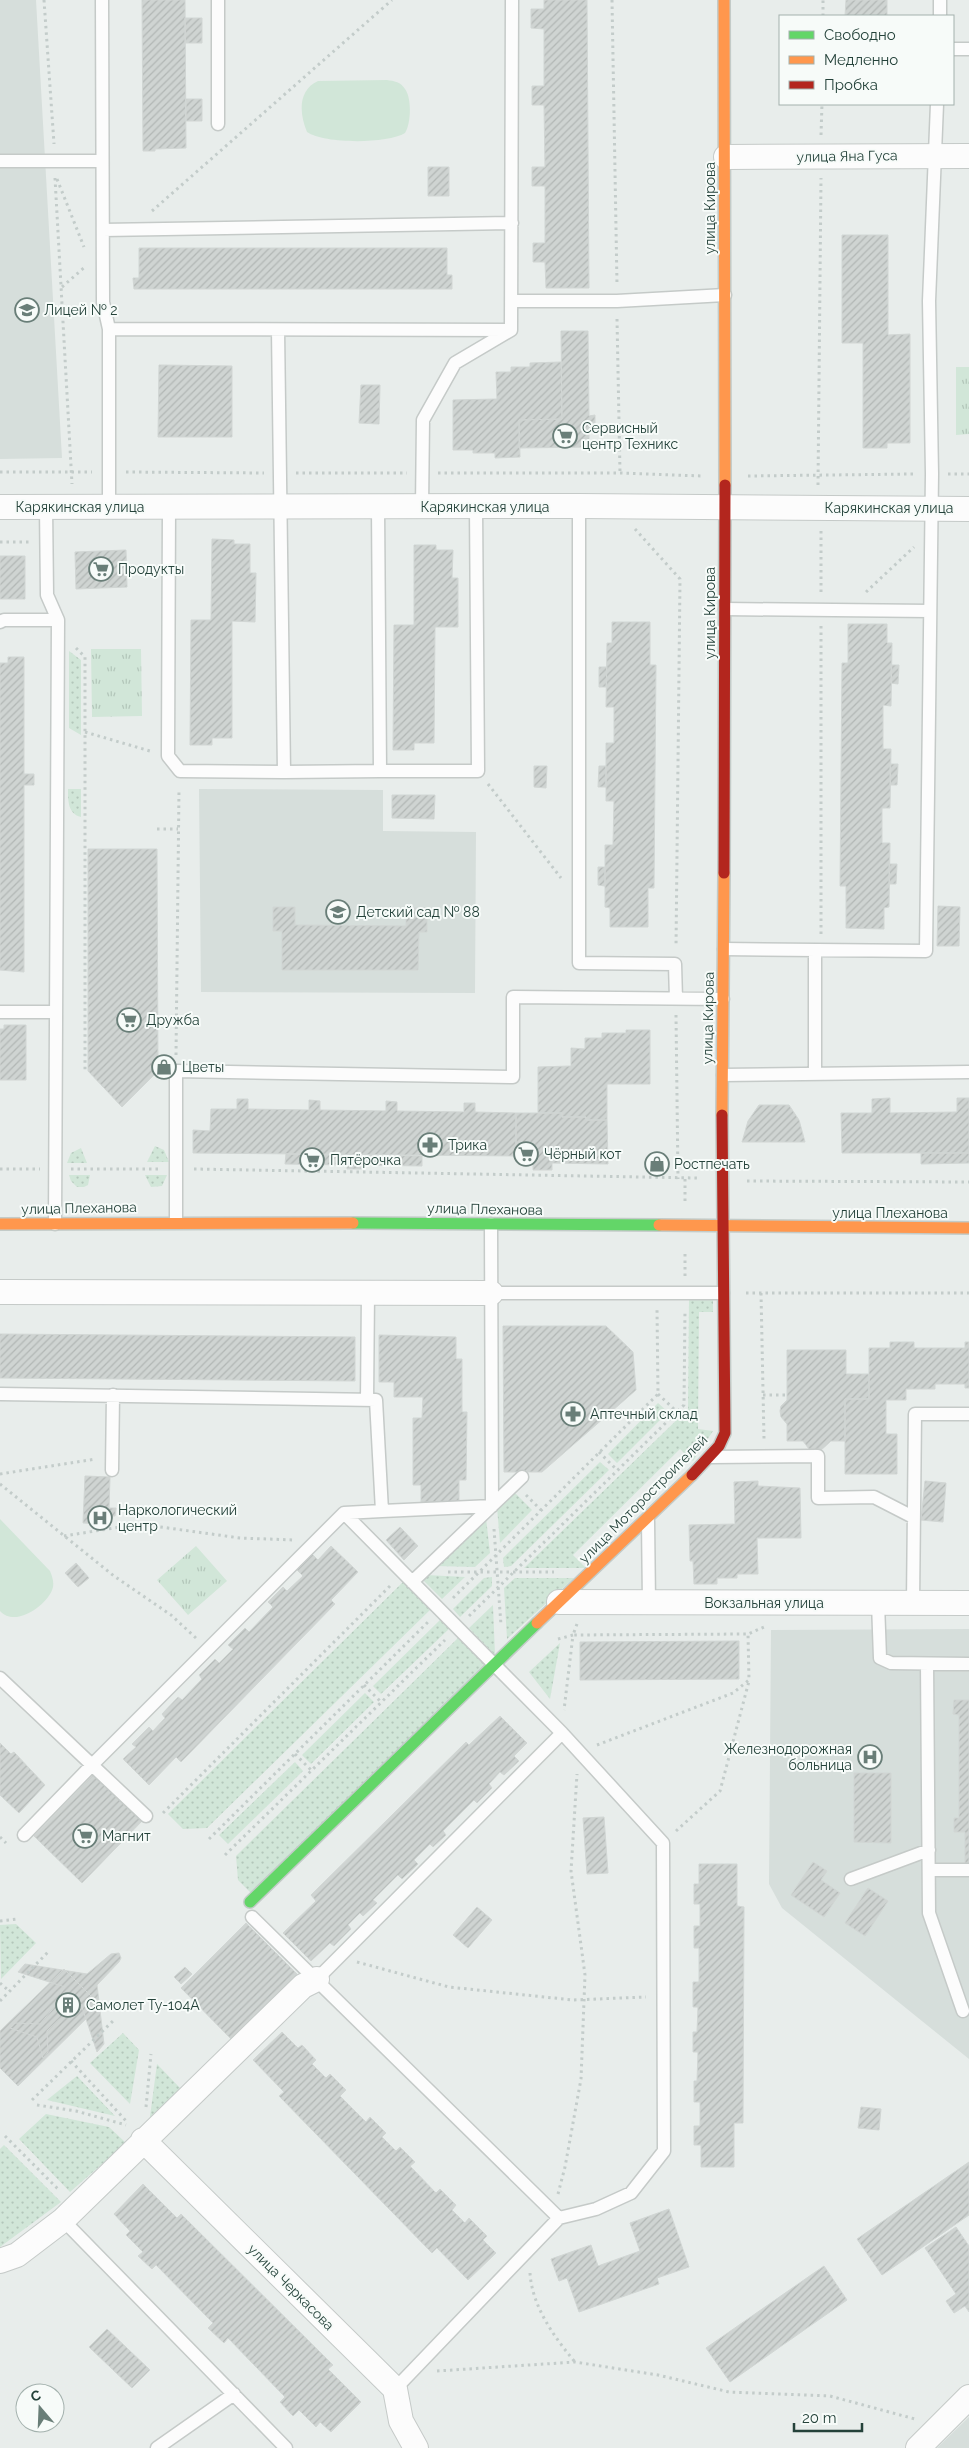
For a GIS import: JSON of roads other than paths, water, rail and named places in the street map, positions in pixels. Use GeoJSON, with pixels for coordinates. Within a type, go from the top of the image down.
{"type":"FeatureCollection","features":[{"type":"Feature","properties":{"kind":"street","name":"улица Кирова"},"geometry":{"type":"LineString","coordinates":[[722,1226],[726,157],[724,0]]}},
{"type":"Feature","properties":{"kind":"street","name":"улица Яна Гуса"},"geometry":{"type":"LineString","coordinates":[[726,157],[969,156]]}},
{"type":"Feature","properties":{"kind":"street","name":"Карякинская улица"},"geometry":{"type":"LineString","coordinates":[[0,507],[725,507],[931,519],[969,509]]}},
{"type":"Feature","properties":{"kind":"street","name":"улица Плеханова"},"geometry":{"type":"LineString","coordinates":[[0,1224],[176,1222],[969,1228]]}},
{"type":"Feature","properties":{"kind":"street","name":"улица Моторостроителей"},"geometry":{"type":"LineString","coordinates":[[250,1902],[498,1659],[648,1518],[719,1446],[725,1434],[722,1226]]}},
{"type":"Feature","properties":{"kind":"street"},"geometry":{"type":"LineString","coordinates":[[0,1292],[491,1293]]}},
{"type":"Feature","properties":{"kind":"street","name":"Вокзальная улица"},"geometry":{"type":"LineString","coordinates":[[559,1602],[969,1603]]}},
{"type":"Feature","properties":{"kind":"street"},"geometry":{"type":"LineString","coordinates":[[0,2261],[16,2255],[70,2214],[143,2140],[303,1986],[317,1979]]}},
{"type":"Feature","properties":{"kind":"street","name":"улица Черкасова"},"geometry":{"type":"LineString","coordinates":[[143,2140],[395,2389]]}},
{"type":"Feature","properties":{"kind":"street"},"geometry":{"type":"LineString","coordinates":[[395,2389],[401,2421],[416,2448]]}},
{"type":"Feature","properties":{"kind":"street"},"geometry":{"type":"LineString","coordinates":[[918,2448],[969,2397]]}},
{"type":"Feature","properties":{"kind":"lane"},"geometry":{"type":"LineString","coordinates":[[102,0],[103,302],[108,329],[109,507]]}},
{"type":"Feature","properties":{"kind":"lane"},"geometry":{"type":"LineString","coordinates":[[218,0],[218,124]]}},
{"type":"Feature","properties":{"kind":"lane"},"geometry":{"type":"LineString","coordinates":[[511,330],[512,0]]}},
{"type":"Feature","properties":{"kind":"lane"},"geometry":{"type":"LineString","coordinates":[[940,0],[940,15]]}},
{"type":"Feature","properties":{"kind":"lane"},"geometry":{"type":"LineString","coordinates":[[954,48],[969,48]]}},
{"type":"Feature","properties":{"kind":"lane"},"geometry":{"type":"LineString","coordinates":[[724,949],[926,951],[932,474],[929,301],[937,105]]}},
{"type":"Feature","properties":{"kind":"lane"},"geometry":{"type":"LineString","coordinates":[[0,161],[102,161]]}},
{"type":"Feature","properties":{"kind":"lane"},"geometry":{"type":"LineString","coordinates":[[103,230],[512,224]]}},
{"type":"Feature","properties":{"kind":"lane"},"geometry":{"type":"LineString","coordinates":[[511,301],[617,301],[725,295]]}},
{"type":"Feature","properties":{"kind":"lane"},"geometry":{"type":"LineString","coordinates":[[108,329],[511,330]]}},
{"type":"Feature","properties":{"kind":"lane"},"geometry":{"type":"LineString","coordinates":[[278,330],[284,772]]}},
{"type":"Feature","properties":{"kind":"lane"},"geometry":{"type":"LineString","coordinates":[[422,507],[423,420],[454,364],[511,330]]}},
{"type":"Feature","properties":{"kind":"lane"},"geometry":{"type":"LineString","coordinates":[[579,506],[579,963],[676,964],[676,999]]}},
{"type":"Feature","properties":{"kind":"lane"},"geometry":{"type":"LineString","coordinates":[[46,507],[47,595],[58,620],[55,1224]]}},
{"type":"Feature","properties":{"kind":"lane"},"geometry":{"type":"LineString","coordinates":[[169,507],[168,756],[180,770],[284,772],[478,771],[476,507]]}},
{"type":"Feature","properties":{"kind":"lane"},"geometry":{"type":"LineString","coordinates":[[378,507],[380,771]]}},
{"type":"Feature","properties":{"kind":"lane"},"geometry":{"type":"LineString","coordinates":[[725,609],[930,611]]}},
{"type":"Feature","properties":{"kind":"lane"},"geometry":{"type":"LineString","coordinates":[[0,622],[4,620],[58,620]]}},
{"type":"Feature","properties":{"kind":"lane"},"geometry":{"type":"LineString","coordinates":[[815,950],[815,1074]]}},
{"type":"Feature","properties":{"kind":"lane"},"geometry":{"type":"LineString","coordinates":[[176,1222],[176,1071],[513,1077],[513,997],[723,999]]}},
{"type":"Feature","properties":{"kind":"lane"},"geometry":{"type":"LineString","coordinates":[[0,1012],[56,1012]]}},
{"type":"Feature","properties":{"kind":"lane"},"geometry":{"type":"LineString","coordinates":[[723,1075],[969,1072]]}},
{"type":"Feature","properties":{"kind":"lane"},"geometry":{"type":"LineString","coordinates":[[491,1224],[492,1506]]}},
{"type":"Feature","properties":{"kind":"lane"},"geometry":{"type":"LineString","coordinates":[[367,1400],[368,1293]]}},
{"type":"Feature","properties":{"kind":"lane"},"geometry":{"type":"LineString","coordinates":[[491,1293],[723,1293]]}},
{"type":"Feature","properties":{"kind":"lane"},"geometry":{"type":"LineString","coordinates":[[0,1394],[376,1400],[382,1510]]}},
{"type":"Feature","properties":{"kind":"lane"},"geometry":{"type":"LineString","coordinates":[[112,1470],[114,1395]]}},
{"type":"Feature","properties":{"kind":"lane"},"geometry":{"type":"LineString","coordinates":[[913,1603],[915,1414],[969,1414]]}},
{"type":"Feature","properties":{"kind":"lane"},"geometry":{"type":"LineString","coordinates":[[709,1457],[818,1456],[818,1498],[874,1497],[913,1517]]}},
{"type":"Feature","properties":{"kind":"lane"},"geometry":{"type":"LineString","coordinates":[[408,1578],[424,1571],[522,1477]]}},
{"type":"Feature","properties":{"kind":"lane"},"geometry":{"type":"LineString","coordinates":[[24,1835],[207,1648],[344,1513],[492,1506]]}},
{"type":"Feature","properties":{"kind":"lane"},"geometry":{"type":"LineString","coordinates":[[344,1513],[458,1628],[498,1659],[579,1753],[663,1843],[664,2151],[631,2193],[596,2209],[556,2215],[528,2250],[395,2389]]}},
{"type":"Feature","properties":{"kind":"lane"},"geometry":{"type":"LineString","coordinates":[[648,1518],[649,1602]]}},
{"type":"Feature","properties":{"kind":"lane"},"geometry":{"type":"LineString","coordinates":[[878,1603],[880,1658],[891,1664],[969,1664]]}},
{"type":"Feature","properties":{"kind":"lane"},"geometry":{"type":"LineString","coordinates":[[926,1664],[929,1913],[963,2012]]}},
{"type":"Feature","properties":{"kind":"lane"},"geometry":{"type":"LineString","coordinates":[[0,1678],[146,1816]]}},
{"type":"Feature","properties":{"kind":"lane"},"geometry":{"type":"LineString","coordinates":[[317,1979],[562,1733]]}},
{"type":"Feature","properties":{"kind":"lane"},"geometry":{"type":"LineString","coordinates":[[851,1879],[929,1850]]}},
{"type":"Feature","properties":{"kind":"lane"},"geometry":{"type":"LineString","coordinates":[[929,1870],[969,1870]]}},
{"type":"Feature","properties":{"kind":"lane"},"geometry":{"type":"LineString","coordinates":[[252,1917],[556,2215]]}},
{"type":"Feature","properties":{"kind":"lane"},"geometry":{"type":"LineString","coordinates":[[70,2214],[234,2394],[286,2448]]}},
{"type":"Feature","properties":{"kind":"lane"},"geometry":{"type":"LineString","coordinates":[[156,2448],[234,2394]]}},
{"type":"Feature","properties":{"kind":"place","name":"Лицей № 2"},"geometry":{"type":"Point","coordinates":[27,310]}},
{"type":"Feature","properties":{"kind":"place","name":"Сервисный центр Техникс"},"geometry":{"type":"Point","coordinates":[565,436]}},
{"type":"Feature","properties":{"kind":"place","name":"Продукты"},"geometry":{"type":"Point","coordinates":[101,569]}},
{"type":"Feature","properties":{"kind":"place","name":"Детский сад № 88"},"geometry":{"type":"Point","coordinates":[338,912]}},
{"type":"Feature","properties":{"kind":"place","name":"Дружба"},"geometry":{"type":"Point","coordinates":[129,1020]}},
{"type":"Feature","properties":{"kind":"place","name":"Цветы"},"geometry":{"type":"Point","coordinates":[164,1067]}},
{"type":"Feature","properties":{"kind":"place","name":"Трика"},"geometry":{"type":"Point","coordinates":[430,1145]}},
{"type":"Feature","properties":{"kind":"place","name":"Чёрный кот"},"geometry":{"type":"Point","coordinates":[526,1154]}},
{"type":"Feature","properties":{"kind":"place","name":"Пятёрочка"},"geometry":{"type":"Point","coordinates":[312,1160]}},
{"type":"Feature","properties":{"kind":"place","name":"Ростпечать"},"geometry":{"type":"Point","coordinates":[657,1164]}},
{"type":"Feature","properties":{"kind":"place","name":"Аптечный склад"},"geometry":{"type":"Point","coordinates":[573,1414]}},
{"type":"Feature","properties":{"kind":"place","name":"Наркологический центр"},"geometry":{"type":"Point","coordinates":[100,1518]}},
{"type":"Feature","properties":{"kind":"place","name":"Железнодорожная больница"},"geometry":{"type":"Point","coordinates":[870,1757]}},
{"type":"Feature","properties":{"kind":"place","name":"Магнит"},"geometry":{"type":"Point","coordinates":[85,1836]}},
{"type":"Feature","properties":{"kind":"place","name":"Самолет Ту-104А"},"geometry":{"type":"Point","coordinates":[68,2005]}}]}
